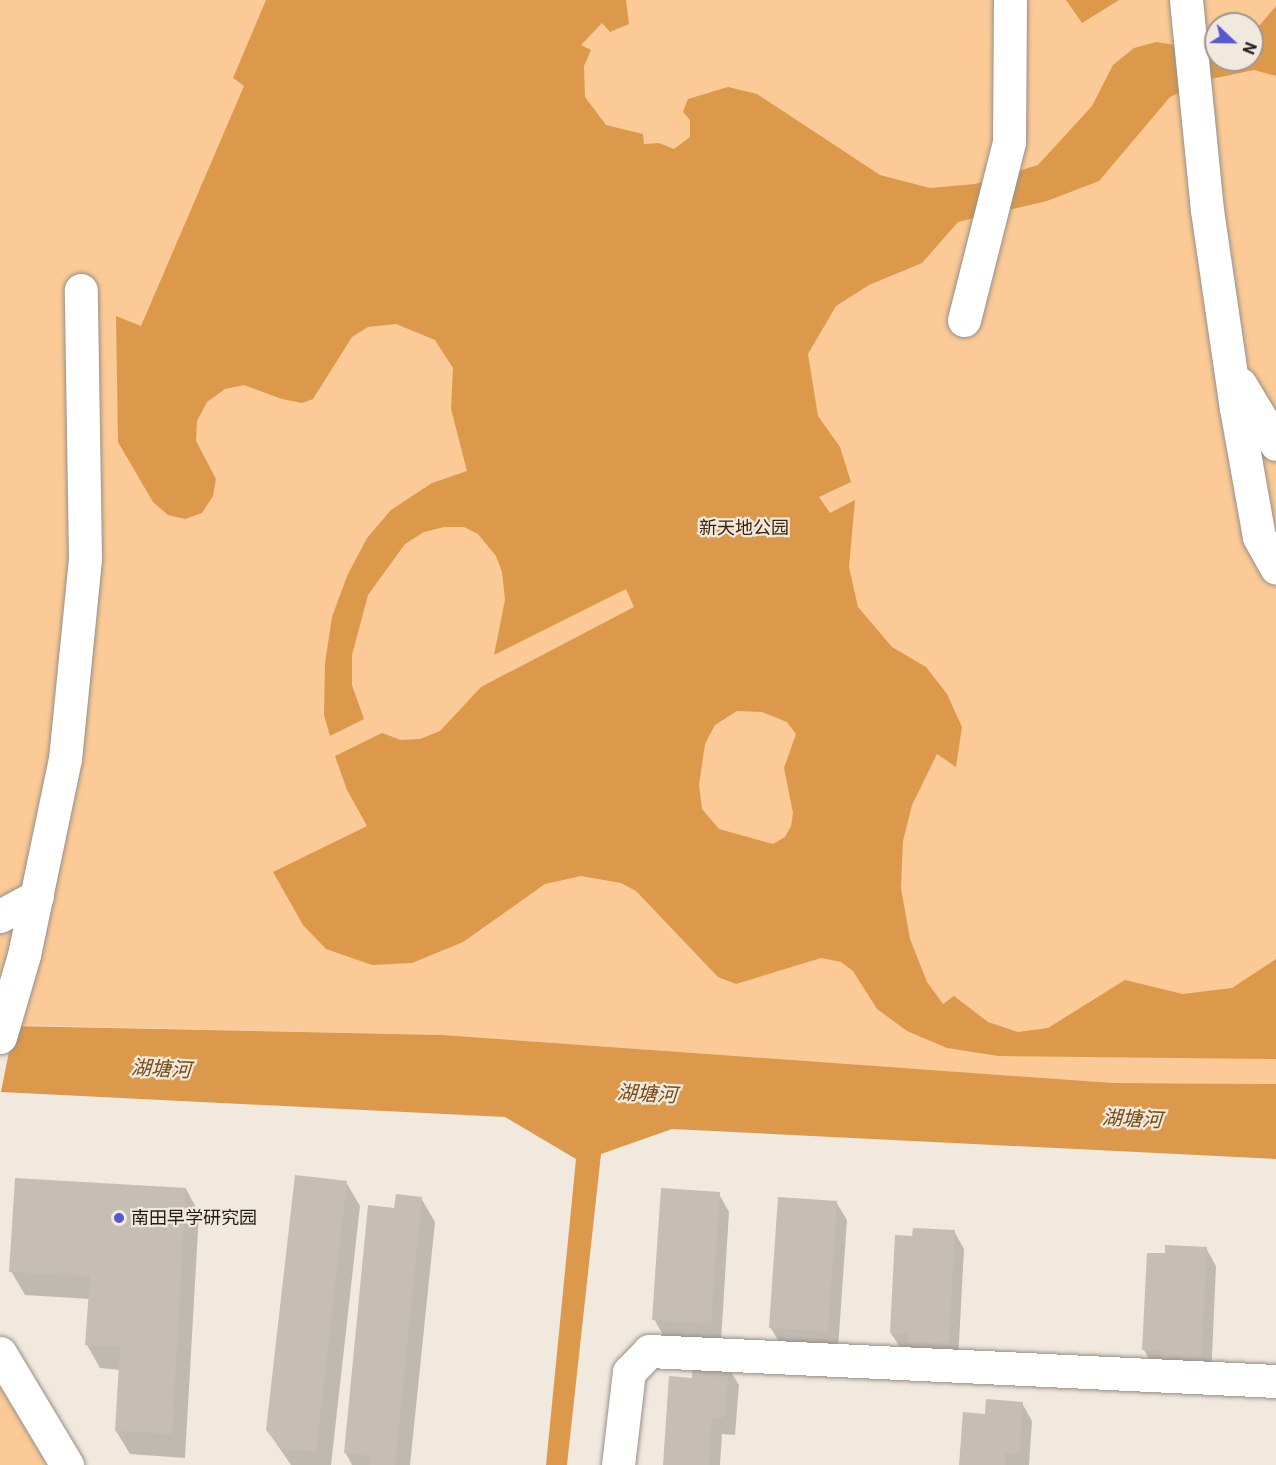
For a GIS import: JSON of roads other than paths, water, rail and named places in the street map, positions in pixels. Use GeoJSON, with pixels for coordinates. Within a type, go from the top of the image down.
{"type":"FeatureCollection","features":[{"type":"Feature","properties":{"kind":"lane"},"geometry":{"type":"LineString","coordinates":[[964,320],[1009,142],[1010,0]]}},
{"type":"Feature","properties":{"kind":"lane"},"geometry":{"type":"LineString","coordinates":[[1186,0],[1207,210],[1230,368],[1259,537],[1276,568]]}},
{"type":"Feature","properties":{"kind":"lane"},"geometry":{"type":"LineString","coordinates":[[0,1037],[37,896],[65,759],[85,559],[81,290]]}},
{"type":"Feature","properties":{"kind":"lane"},"geometry":{"type":"LineString","coordinates":[[1230,368],[1276,444]]}},
{"type":"Feature","properties":{"kind":"lane"},"geometry":{"type":"LineString","coordinates":[[0,916],[37,896]]}},
{"type":"Feature","properties":{"kind":"lane"},"geometry":{"type":"LineString","coordinates":[[618,1465],[629,1372],[649,1351],[1276,1381]]}},
{"type":"Feature","properties":{"kind":"lane"},"geometry":{"type":"LineString","coordinates":[[0,1353],[67,1465]]}},
{"type":"Feature","properties":{"kind":"water"},"geometry":{"type":"Polygon","coordinates":[[[266,0],[626,0],[629,24],[610,32],[602,23],[581,45],[591,50],[584,66],[585,97],[606,125],[643,134],[644,144],[659,143],[674,149],[690,137],[690,120],[683,112],[688,99],[728,87],[757,94],[880,175],[930,188],[975,184],[1038,165],[1092,106],[1113,65],[1134,48],[1156,42],[1195,48],[1204,46],[1204,72],[1244,72],[1211,79],[1170,97],[1099,181],[1047,201],[958,222],[922,263],[869,285],[836,306],[808,354],[818,416],[840,447],[851,482],[819,497],[830,513],[855,500],[849,567],[858,607],[892,647],[926,667],[947,694],[962,727],[956,767],[937,754],[912,805],[903,841],[901,888],[910,939],[927,982],[943,1004],[954,996],[988,1022],[1018,1032],[1048,1028],[1125,980],[1183,994],[1232,988],[1276,959],[1276,1059],[998,1056],[947,1048],[907,1031],[877,1009],[853,971],[841,962],[821,958],[736,984],[718,977],[636,891],[621,883],[581,876],[545,884],[463,942],[412,963],[372,965],[326,949],[303,925],[273,872],[367,826],[347,790],[335,756],[382,733],[401,740],[420,739],[440,731],[481,687],[634,607],[626,589],[494,655],[505,600],[502,572],[496,556],[478,534],[464,527],[444,527],[424,532],[405,544],[368,595],[352,655],[352,685],[364,719],[330,736],[324,715],[325,663],[332,617],[347,576],[367,538],[391,510],[432,483],[467,471],[451,409],[453,368],[435,340],[396,324],[368,327],[352,337],[313,399],[302,403],[282,399],[244,385],[225,389],[207,402],[197,421],[196,441],[216,479],[213,496],[202,513],[185,519],[168,515],[153,502],[118,442],[116,316],[141,326],[244,86],[233,78],[266,0]],[[737,711],[715,725],[705,744],[699,785],[702,809],[719,829],[773,844],[785,837],[791,826],[793,813],[784,768],[796,734],[787,722],[762,712],[737,711]]]}},
{"type":"Feature","properties":{"kind":"water"},"geometry":{"type":"Polygon","coordinates":[[[1066,0],[1119,0],[1082,23],[1066,0]]]}},
{"type":"Feature","properties":{"kind":"water"},"geometry":{"type":"Polygon","coordinates":[[[1276,6],[1276,76],[1261,72],[1264,72],[1264,20],[1276,6]]]}},
{"type":"Feature","properties":{"kind":"water","name":"湖塘河"},"geometry":{"type":"Polygon","coordinates":[[[14,1026],[442,1035],[1114,1083],[1276,1084],[1276,1159],[672,1129],[601,1154],[567,1465],[546,1465],[576,1159],[505,1117],[1,1092],[14,1026]]]}},
{"type":"Feature","properties":{"kind":"place","name":"南田早学研究园"},"geometry":{"type":"Point","coordinates":[119,1218]}},
{"type":"Feature","properties":{"kind":"park label","name":"新天地公园"},"geometry":{"type":"Point","coordinates":[744,528]}}]}
